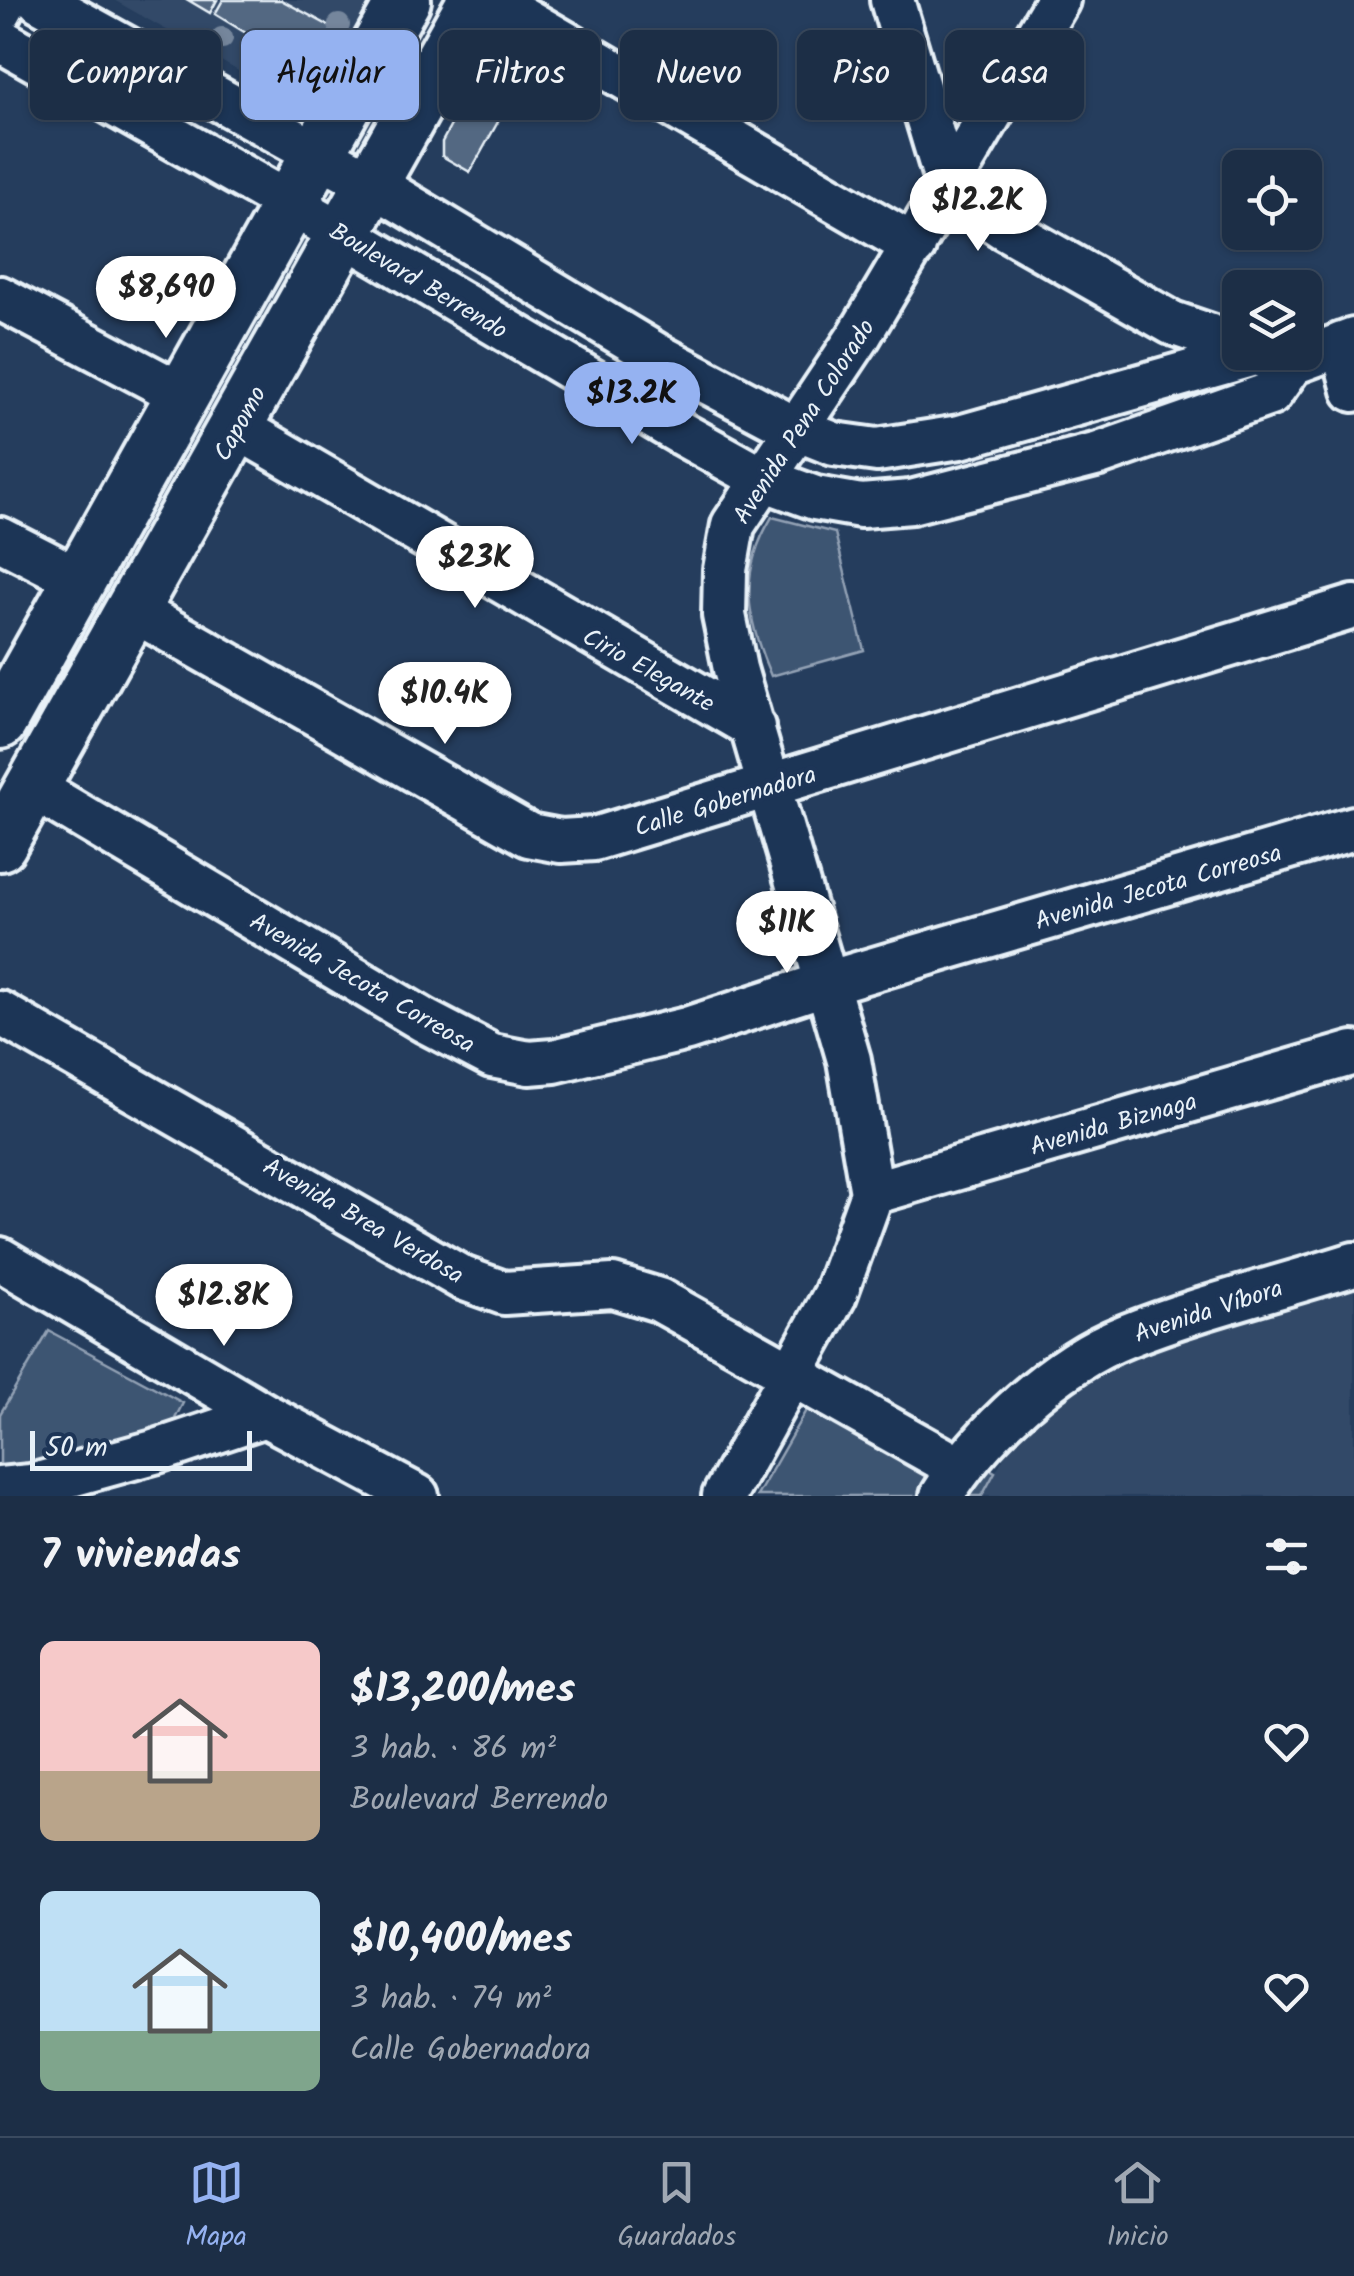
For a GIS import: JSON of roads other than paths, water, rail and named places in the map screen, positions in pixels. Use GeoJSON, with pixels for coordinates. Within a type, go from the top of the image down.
{"type":"FeatureCollection","features":[{"type":"Feature","properties":{"kind":"main road"},"geometry":{"type":"LineString","coordinates":[[0,722],[404,0]]}},
{"type":"Feature","properties":{"kind":"main road","name":"Capomo"},"geometry":{"type":"LineString","coordinates":[[0,844],[475,0]]}},
{"type":"Feature","properties":{"kind":"street"},"geometry":{"type":"LineString","coordinates":[[0,11],[6,0]]}},
{"type":"Feature","properties":{"kind":"street","name":"Boulevard Berrendo"},"geometry":{"type":"LineString","coordinates":[[39,0],[371,182],[655,354],[834,444],[877,450],[943,440],[1229,370]]}},
{"type":"Feature","properties":{"kind":"street"},"geometry":{"type":"LineString","coordinates":[[491,0],[914,246]]}},
{"type":"Feature","properties":{"kind":"street"},"geometry":{"type":"LineString","coordinates":[[892,0],[948,190],[1003,227],[1172,323],[1222,345]]}},
{"type":"Feature","properties":{"kind":"street","name":"Avenida Pena Colorado"},"geometry":{"type":"LineString","coordinates":[[724,1496],[835,1296],[872,1193],[849,1060],[724,615],[725,570],[734,525],[914,246],[1058,0]]}},
{"type":"Feature","properties":{"kind":"street","name":"Boulevard Berrendo"},"geometry":{"type":"LineString","coordinates":[[0,40],[764,478],[816,498],[861,506],[912,502],[1099,454],[1248,370]]}},
{"type":"Feature","properties":{"kind":"street"},"geometry":{"type":"LineString","coordinates":[[0,298],[183,395]]}},
{"type":"Feature","properties":{"kind":"street"},"geometry":{"type":"LineString","coordinates":[[1348,342],[1354,390]]}},
{"type":"Feature","properties":{"kind":"street","name":"Boulevard Berrendo"},"geometry":{"type":"LineString","coordinates":[[1322,348],[1348,342]]}},
{"type":"Feature","properties":{"kind":"street","name":"Cirio Elegante"},"geometry":{"type":"LineString","coordinates":[[237,427],[569,624],[753,726]]}},
{"type":"Feature","properties":{"kind":"street"},"geometry":{"type":"LineString","coordinates":[[0,539],[80,580]]}},
{"type":"Feature","properties":{"kind":"street","name":"Calle Gobernadora"},"geometry":{"type":"LineString","coordinates":[[134,610],[529,834],[561,841],[594,839],[1354,607]]}},
{"type":"Feature","properties":{"kind":"street","name":"Avenida Jecota Correosa"},"geometry":{"type":"LineString","coordinates":[[32,787],[425,1021],[492,1056],[529,1063],[554,1061],[687,1030],[827,983],[1354,828]]}},
{"type":"Feature","properties":{"kind":"street","name":"Avenida Brea Verdosa"},"geometry":{"type":"LineString","coordinates":[[0,1013],[462,1278],[504,1293],[613,1286],[658,1300],[795,1372],[951,1482]]}},
{"type":"Feature","properties":{"kind":"street","name":"Avenida Biznaga"},"geometry":{"type":"LineString","coordinates":[[872,1193],[1354,1053]]}},
{"type":"Feature","properties":{"kind":"street"},"geometry":{"type":"LineString","coordinates":[[0,1260],[265,1415],[417,1496]]}},
{"type":"Feature","properties":{"kind":"street","name":"Avenida Víbora"},"geometry":{"type":"LineString","coordinates":[[951,1482],[1028,1396],[1122,1337],[1354,1264]]}},
{"type":"Feature","properties":{"kind":"street"},"geometry":{"type":"LineString","coordinates":[[0,1490],[31,1486],[118,1462],[265,1415]]}}]}
